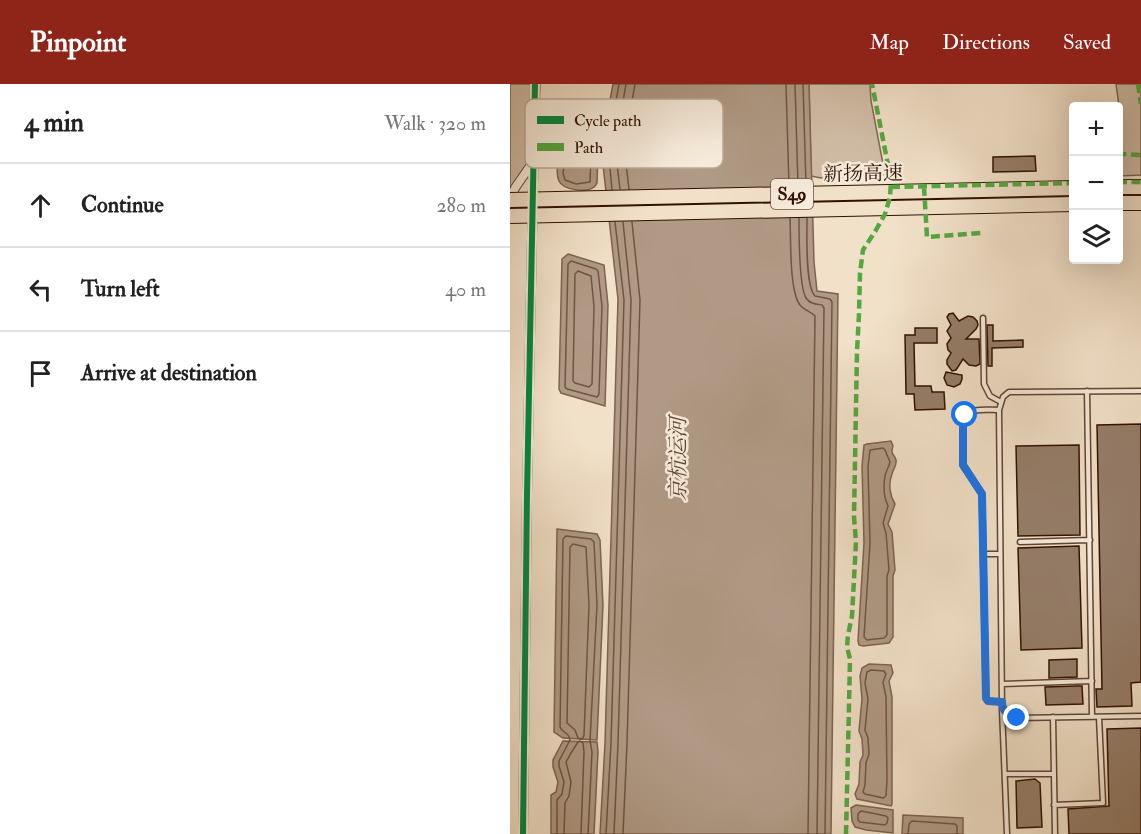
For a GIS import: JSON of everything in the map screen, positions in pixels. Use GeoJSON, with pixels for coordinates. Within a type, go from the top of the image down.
{"type":"FeatureCollection","features":[{"type":"Feature","properties":{"kind":"highway"},"geometry":{"type":"LineString","coordinates":[[1123,187],[1141,187]]}},
{"type":"Feature","properties":{"kind":"highway","name":"新扬高速"},"geometry":{"type":"LineString","coordinates":[[510,200],[1069,188]]}},
{"type":"Feature","properties":{"kind":"highway"},"geometry":{"type":"LineString","coordinates":[[1123,203],[1141,203]]}},
{"type":"Feature","properties":{"kind":"highway","name":"新扬高速"},"geometry":{"type":"LineString","coordinates":[[510,216],[1069,204]]}},
{"type":"Feature","properties":{"kind":"street"},"geometry":{"type":"LineString","coordinates":[[535,84],[535,99]]}},
{"type":"Feature","properties":{"kind":"street"},"geometry":{"type":"LineString","coordinates":[[510,200],[529,168]]}},
{"type":"Feature","properties":{"kind":"street"},"geometry":{"type":"LineString","coordinates":[[523,834],[533,168]]}},
{"type":"Feature","properties":{"kind":"lane"},"geometry":{"type":"LineString","coordinates":[[983,318],[984,384],[990,396],[1001,402]]}},
{"type":"Feature","properties":{"kind":"lane"},"geometry":{"type":"LineString","coordinates":[[1007,834],[1002,705],[999,410],[1001,402],[1009,392],[1141,391]]}},
{"type":"Feature","properties":{"kind":"lane"},"geometry":{"type":"LineString","coordinates":[[1087,392],[1092,717]]}},
{"type":"Feature","properties":{"kind":"lane"},"geometry":{"type":"LineString","coordinates":[[999,410],[976,410],[965,415],[963,419],[963,465],[982,494],[986,698],[988,701],[1002,705],[1007,714],[1017,718],[1141,716]]}},
{"type":"Feature","properties":{"kind":"lane"},"geometry":{"type":"LineString","coordinates":[[1020,542],[1090,540]]}},
{"type":"Feature","properties":{"kind":"lane"},"geometry":{"type":"LineString","coordinates":[[983,554],[1000,554]]}},
{"type":"Feature","properties":{"kind":"lane"},"geometry":{"type":"LineString","coordinates":[[1002,684],[1092,681]]}},
{"type":"Feature","properties":{"kind":"lane"},"geometry":{"type":"LineString","coordinates":[[1053,717],[1055,834]]}},
{"type":"Feature","properties":{"kind":"lane"},"geometry":{"type":"LineString","coordinates":[[1054,805],[1103,803],[1099,717]]}},
{"type":"Feature","properties":{"kind":"lane"},"geometry":{"type":"LineString","coordinates":[[1005,774],[1054,774]]}},
{"type":"Feature","properties":{"kind":"shaded area"},"geometry":{"type":"Polygon","coordinates":[[[510,84],[540,84],[539,99],[525,99],[525,168],[534,168],[516,192],[510,194],[510,84]]]}},
{"type":"Feature","properties":{"kind":"shaded area"},"geometry":{"type":"Polygon","coordinates":[[[809,84],[870,84],[884,169],[883,175],[856,179],[811,176],[809,84]]]}},
{"type":"Feature","properties":{"kind":"shaded area"},"geometry":{"type":"Polygon","coordinates":[[[1116,84],[1141,84],[1141,175],[1123,176],[1123,102],[1118,102],[1116,84]]]}},
{"type":"Feature","properties":{"kind":"water","name":"京杭运河"},"geometry":{"type":"Polygon","coordinates":[[[613,84],[809,84],[814,262],[817,291],[838,294],[831,834],[600,834],[605,743],[618,299],[603,168],[723,168],[723,99],[610,99],[613,84]]]}},
{"type":"Feature","properties":{"kind":"water"},"geometry":{"type":"Polygon","coordinates":[[[597,168],[597,183],[591,189],[565,187],[559,181],[557,169],[597,168]]]}},
{"type":"Feature","properties":{"kind":"water"},"geometry":{"type":"Polygon","coordinates":[[[568,254],[604,265],[608,305],[605,406],[561,393],[559,389],[562,259],[568,254]]]}},
{"type":"Feature","properties":{"kind":"water"},"geometry":{"type":"Polygon","coordinates":[[[891,441],[892,453],[896,462],[890,486],[895,504],[888,524],[892,532],[895,570],[893,576],[893,637],[889,643],[863,646],[859,645],[858,641],[864,543],[862,466],[864,445],[891,441]]]}},
{"type":"Feature","properties":{"kind":"water"},"geometry":{"type":"Polygon","coordinates":[[[557,529],[597,534],[600,540],[603,605],[597,740],[563,738],[554,732],[557,529]]]}},
{"type":"Feature","properties":{"kind":"water"},"geometry":{"type":"Polygon","coordinates":[[[869,664],[891,665],[893,673],[889,681],[892,697],[891,806],[857,799],[855,794],[859,784],[860,762],[863,755],[859,731],[862,699],[860,676],[862,668],[869,664]]]}},
{"type":"Feature","properties":{"kind":"water"},"geometry":{"type":"Polygon","coordinates":[[[563,741],[597,742],[594,834],[551,834],[551,795],[556,792],[558,782],[553,760],[563,741]]]}},
{"type":"Feature","properties":{"kind":"water"},"geometry":{"type":"Polygon","coordinates":[[[856,805],[893,810],[893,833],[855,827],[851,808],[856,805]]]}},
{"type":"Feature","properties":{"kind":"water"},"geometry":{"type":"Polygon","coordinates":[[[903,815],[963,818],[963,834],[902,834],[903,815]]]}},
{"type":"Feature","properties":{"kind":"building"},"geometry":{"type":"Polygon","coordinates":[[[1035,156],[1036,171],[993,172],[993,157],[1035,156]]]}},
{"type":"Feature","properties":{"kind":"building"},"geometry":{"type":"Polygon","coordinates":[[[953,313],[959,321],[968,316],[977,321],[976,329],[966,339],[979,339],[980,364],[969,365],[963,359],[956,370],[952,371],[947,364],[951,353],[947,344],[951,338],[947,331],[951,325],[947,317],[953,313]]]}},
{"type":"Feature","properties":{"kind":"building"},"geometry":{"type":"Polygon","coordinates":[[[987,325],[993,325],[993,341],[1023,340],[1023,347],[992,348],[992,366],[988,366],[987,325]]]}},
{"type":"Feature","properties":{"kind":"building"},"geometry":{"type":"Polygon","coordinates":[[[915,328],[937,328],[937,343],[914,343],[915,386],[931,386],[932,392],[944,392],[945,409],[915,410],[914,394],[906,394],[905,335],[915,335],[915,328]]]}},
{"type":"Feature","properties":{"kind":"building"},"geometry":{"type":"Polygon","coordinates":[[[946,372],[962,375],[960,384],[954,387],[947,385],[944,378],[946,372]]]}},
{"type":"Feature","properties":{"kind":"building"},"geometry":{"type":"Polygon","coordinates":[[[1141,424],[1141,682],[1131,683],[1132,706],[1097,707],[1096,689],[1102,689],[1097,425],[1141,424]]]}},
{"type":"Feature","properties":{"kind":"building"},"geometry":{"type":"Polygon","coordinates":[[[1079,445],[1080,535],[1018,536],[1016,446],[1079,445]]]}},
{"type":"Feature","properties":{"kind":"building"},"geometry":{"type":"Polygon","coordinates":[[[1079,546],[1082,648],[1021,650],[1018,548],[1079,546]]]}},
{"type":"Feature","properties":{"kind":"building"},"geometry":{"type":"Polygon","coordinates":[[[1077,659],[1077,677],[1049,678],[1049,660],[1077,659]]]}},
{"type":"Feature","properties":{"kind":"building"},"geometry":{"type":"Polygon","coordinates":[[[1082,686],[1083,704],[1046,705],[1045,687],[1082,686]]]}},
{"type":"Feature","properties":{"kind":"building"},"geometry":{"type":"Polygon","coordinates":[[[1141,728],[1141,834],[1069,834],[1068,809],[1109,806],[1107,729],[1141,728]]]}},
{"type":"Feature","properties":{"kind":"building"},"geometry":{"type":"Polygon","coordinates":[[[1035,779],[1040,783],[1042,827],[1017,828],[1016,781],[1035,779]]]}},
{"type":"Feature","properties":{"kind":"marked path"},"geometry":{"type":"LineString","coordinates":[[846,834],[850,659],[847,647],[852,616],[856,542],[854,517],[860,273],[863,250],[885,214],[890,197],[891,180],[872,84]]}},
{"type":"Feature","properties":{"kind":"marked path"},"geometry":{"type":"LineString","coordinates":[[1138,84],[1141,104]]}},
{"type":"Feature","properties":{"kind":"marked path"},"geometry":{"type":"LineString","coordinates":[[1123,154],[1141,155]]}},
{"type":"Feature","properties":{"kind":"marked path"},"geometry":{"type":"LineString","coordinates":[[1123,182],[1141,182]]}},
{"type":"Feature","properties":{"kind":"marked path"},"geometry":{"type":"LineString","coordinates":[[891,187],[1069,183]]}},
{"type":"Feature","properties":{"kind":"marked path"},"geometry":{"type":"LineString","coordinates":[[924,187],[927,237],[981,233]]}},
{"type":"Feature","properties":{"kind":"cycle path"},"geometry":{"type":"LineString","coordinates":[[535,84],[535,99]]}},
{"type":"Feature","properties":{"kind":"cycle path"},"geometry":{"type":"LineString","coordinates":[[523,834],[533,168]]}},
{"type":"Feature","properties":{"kind":"route"},"geometry":{"type":"LineString","coordinates":[[965,415],[963,419],[963,465],[982,494],[986,698],[988,701],[1002,702],[1002,708],[1007,714],[1017,718]]}}]}
